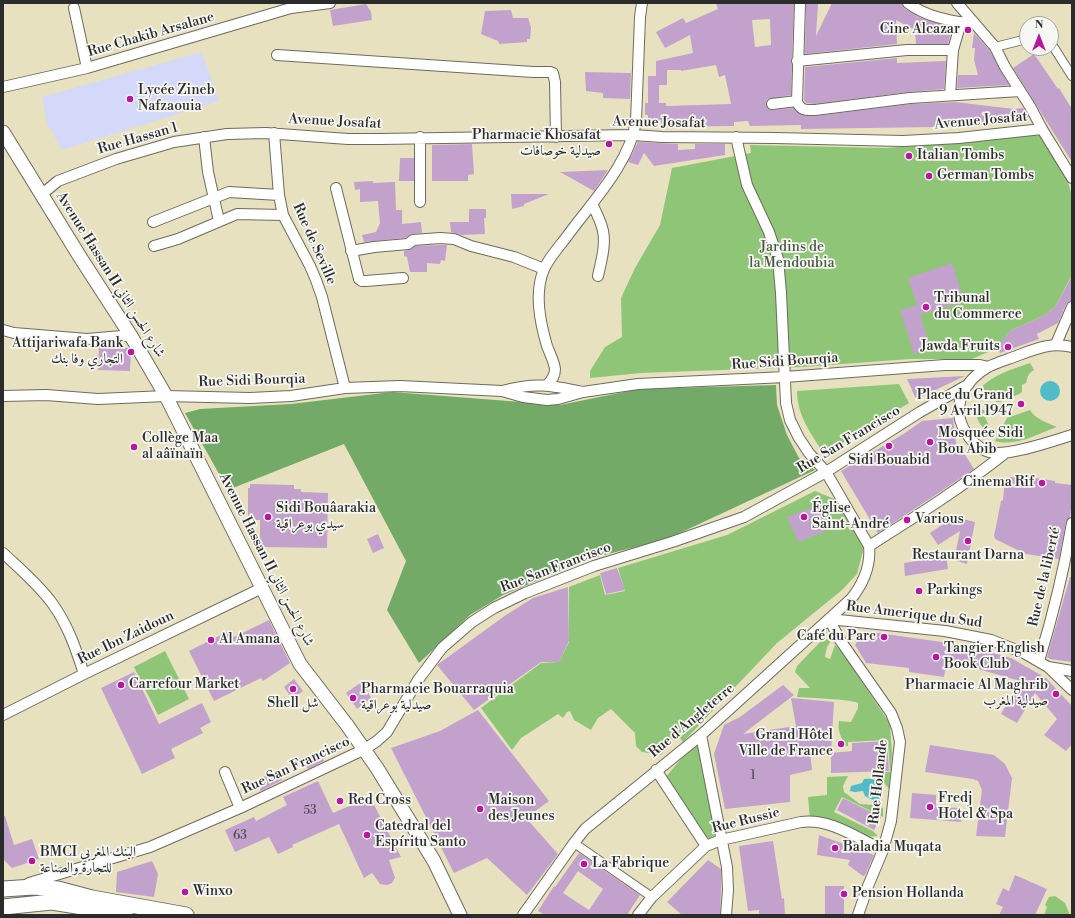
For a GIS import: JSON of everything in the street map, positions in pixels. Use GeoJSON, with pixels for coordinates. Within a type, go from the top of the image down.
{"type":"FeatureCollection","features":[{"type":"Feature","properties":{"kind":"main road"},"geometry":{"type":"LineString","coordinates":[[8,889],[34,887],[58,889],[92,898],[186,915]]}},
{"type":"Feature","properties":{"kind":"main road"},"geometry":{"type":"LineString","coordinates":[[3,907],[52,902],[129,915]]}},
{"type":"Feature","properties":{"kind":"street","name":"Rue Chakib Arsalane"},"geometry":{"type":"LineString","coordinates":[[3,87],[87,68],[291,8],[330,3]]}},
{"type":"Feature","properties":{"kind":"street"},"geometry":{"type":"LineString","coordinates":[[547,385],[553,378],[555,368],[547,345],[539,310],[540,286],[544,269],[572,228],[592,204],[617,167],[633,135],[636,121],[640,17],[642,3]]}},
{"type":"Feature","properties":{"kind":"street"},"geometry":{"type":"LineString","coordinates":[[800,3],[797,61],[797,102],[802,109],[809,110],[950,95],[1020,91]]}},
{"type":"Feature","properties":{"kind":"street"},"geometry":{"type":"LineString","coordinates":[[908,3],[923,12],[974,25]]}},
{"type":"Feature","properties":{"kind":"street"},"geometry":{"type":"LineString","coordinates":[[957,3],[974,25],[995,48],[1072,178]]}},
{"type":"Feature","properties":{"kind":"street"},"geometry":{"type":"LineString","coordinates":[[74,8],[87,68]]}},
{"type":"Feature","properties":{"kind":"street"},"geometry":{"type":"LineString","coordinates":[[950,95],[953,50],[961,22]]}},
{"type":"Feature","properties":{"kind":"street"},"geometry":{"type":"LineString","coordinates":[[995,48],[1019,41]]}},
{"type":"Feature","properties":{"kind":"street"},"geometry":{"type":"LineString","coordinates":[[797,61],[907,50],[953,50]]}},
{"type":"Feature","properties":{"kind":"street"},"geometry":{"type":"LineString","coordinates":[[277,55],[551,72],[555,82],[556,137]]}},
{"type":"Feature","properties":{"kind":"street"},"geometry":{"type":"LineString","coordinates":[[1059,56],[1072,76]]}},
{"type":"Feature","properties":{"kind":"street"},"geometry":{"type":"LineString","coordinates":[[772,104],[797,102]]}},
{"type":"Feature","properties":{"kind":"street","name":"Avenue Josafat"},"geometry":{"type":"LineString","coordinates":[[274,133],[348,139],[633,135],[662,137],[904,140],[966,138],[1042,129]]}},
{"type":"Feature","properties":{"kind":"street","name":"Avenue Hassan II شارع الحسن الثاني"},"geometry":{"type":"LineString","coordinates":[[3,132],[41,195],[131,336],[166,396],[300,664],[365,749],[434,861],[460,915]]}},
{"type":"Feature","properties":{"kind":"street","name":"Rue Hassan 1"},"geometry":{"type":"LineString","coordinates":[[41,195],[58,181],[116,159],[174,142],[227,134],[274,133]]}},
{"type":"Feature","properties":{"kind":"street","name":"Rue de Seville"},"geometry":{"type":"LineString","coordinates":[[274,133],[279,195],[283,215],[316,280],[322,297],[345,388]]}},
{"type":"Feature","properties":{"kind":"street"},"geometry":{"type":"LineString","coordinates":[[204,137],[208,172],[219,221]]}},
{"type":"Feature","properties":{"kind":"street"},"geometry":{"type":"LineString","coordinates":[[420,137],[420,202]]}},
{"type":"Feature","properties":{"kind":"street"},"geometry":{"type":"LineString","coordinates":[[736,137],[747,185],[769,232],[778,259],[786,403],[790,420],[809,453],[826,472],[869,546],[925,511],[1004,454],[1072,435]]}},
{"type":"Feature","properties":{"kind":"street"},"geometry":{"type":"LineString","coordinates":[[336,188],[351,250],[358,276],[361,281],[404,278]]}},
{"type":"Feature","properties":{"kind":"street"},"geometry":{"type":"LineString","coordinates":[[153,222],[229,192],[279,195]]}},
{"type":"Feature","properties":{"kind":"street"},"geometry":{"type":"LineString","coordinates":[[592,204],[604,236],[598,276]]}},
{"type":"Feature","properties":{"kind":"street"},"geometry":{"type":"LineString","coordinates":[[154,246],[178,239],[240,213],[283,215]]}},
{"type":"Feature","properties":{"kind":"street"},"geometry":{"type":"LineString","coordinates":[[351,250],[408,244],[413,240],[440,238],[454,239],[471,246],[514,257],[544,269]]}},
{"type":"Feature","properties":{"kind":"street"},"geometry":{"type":"LineString","coordinates":[[1056,344],[1072,307]]}},
{"type":"Feature","properties":{"kind":"street"},"geometry":{"type":"LineString","coordinates":[[3,330],[14,333],[87,339],[131,336]]}},
{"type":"Feature","properties":{"kind":"street"},"geometry":{"type":"LineString","coordinates":[[1004,454],[990,452],[976,444],[967,435],[962,427],[958,409],[964,390],[988,367],[1036,348],[1056,344],[1072,347]]}},
{"type":"Feature","properties":{"kind":"street","name":"Rue Sidi Bourqia"},"geometry":{"type":"LineString","coordinates":[[5,397],[46,395],[98,399],[166,396],[250,398],[291,396],[345,388],[400,386],[502,391],[547,400],[567,397],[583,392],[638,384],[785,377],[945,365],[980,364],[988,367]]}},
{"type":"Feature","properties":{"kind":"street","name":"Rue San Francisco"},"geometry":{"type":"LineString","coordinates":[[8,889],[61,875],[150,847],[240,808],[365,749],[377,741],[386,732],[418,680],[442,648],[472,622],[494,608],[524,593],[594,566],[678,540],[744,516],[826,472],[920,412],[969,384]]}},
{"type":"Feature","properties":{"kind":"street","name":"Rue Sidi Bourqia"},"geometry":{"type":"LineString","coordinates":[[502,391],[523,386],[547,385],[583,392]]}},
{"type":"Feature","properties":{"kind":"street","name":"Rue de la liberté"},"geometry":{"type":"LineString","coordinates":[[1039,661],[1063,574],[1072,523]]}},
{"type":"Feature","properties":{"kind":"street","name":"Rue d'Angleterre"},"geometry":{"type":"LineString","coordinates":[[523,915],[574,843],[585,830],[656,770],[701,735],[850,599],[862,584],[870,554],[869,546]]}},
{"type":"Feature","properties":{"kind":"street"},"geometry":{"type":"LineString","coordinates":[[3,552],[30,577],[52,604],[73,640],[84,674]]}},
{"type":"Feature","properties":{"kind":"street","name":"Rue Ibn Zaidoun"},"geometry":{"type":"LineString","coordinates":[[3,715],[262,588]]}},
{"type":"Feature","properties":{"kind":"street","name":"Rue Amerique du Sud"},"geometry":{"type":"LineString","coordinates":[[829,619],[945,631],[976,636],[1005,645],[1039,661],[1048,667]]}},
{"type":"Feature","properties":{"kind":"street","name":"Rue Hollande"},"geometry":{"type":"LineString","coordinates":[[829,619],[840,640],[891,713],[897,728],[900,742],[892,817],[883,850],[858,915]]}},
{"type":"Feature","properties":{"kind":"street"},"geometry":{"type":"LineString","coordinates":[[1048,667],[1072,671]]}},
{"type":"Feature","properties":{"kind":"street"},"geometry":{"type":"LineString","coordinates":[[1048,667],[1072,690]]}},
{"type":"Feature","properties":{"kind":"street"},"geometry":{"type":"LineString","coordinates":[[701,735],[728,878],[726,915]]}},
{"type":"Feature","properties":{"kind":"street"},"geometry":{"type":"LineString","coordinates":[[656,770],[706,846]]}},
{"type":"Feature","properties":{"kind":"street"},"geometry":{"type":"LineString","coordinates":[[225,772],[240,808]]}},
{"type":"Feature","properties":{"kind":"street","name":"Rue Russie"},"geometry":{"type":"LineString","coordinates":[[638,915],[652,897],[706,846],[721,840],[801,822],[814,821],[834,826],[883,850]]}},
{"type":"Feature","properties":{"kind":"street"},"geometry":{"type":"LineString","coordinates":[[574,843],[652,897]]}},
{"type":"Feature","properties":{"kind":"shaded area","name":"Lycée Zineb Nafzaouia"},"geometry":{"type":"Polygon","coordinates":[[[202,52],[219,101],[62,150],[47,123],[42,97],[202,52]]]}},
{"type":"Feature","properties":{"kind":"green space","name":"Jardins de la Mendoubia"},"geometry":{"type":"Polygon","coordinates":[[[1041,135],[1067,179],[1072,196],[1072,275],[1055,307],[1045,315],[1012,330],[995,349],[972,359],[910,359],[803,367],[641,373],[590,378],[590,371],[605,347],[622,337],[621,298],[635,268],[660,225],[672,168],[751,153],[750,145],[886,148],[1041,135]]]}},
{"type":"Feature","properties":{"kind":"green space"},"geometry":{"type":"Polygon","coordinates":[[[1030,363],[1034,370],[1029,374],[1026,383],[1022,385],[1022,392],[1019,394],[1000,402],[996,402],[989,393],[979,389],[997,376],[1030,363]]]}},
{"type":"Feature","properties":{"kind":"green space"},"geometry":{"type":"Polygon","coordinates":[[[899,384],[909,403],[824,454],[814,439],[799,408],[797,391],[899,384]]]}},
{"type":"Feature","properties":{"kind":"green space"},"geometry":{"type":"Polygon","coordinates":[[[776,385],[777,405],[787,435],[799,458],[815,470],[667,539],[592,558],[503,595],[470,615],[419,663],[387,610],[406,561],[344,444],[228,490],[185,413],[200,409],[291,404],[392,392],[560,405],[639,389],[776,385]]]}},
{"type":"Feature","properties":{"kind":"green space"},"geometry":{"type":"Polygon","coordinates":[[[976,406],[985,411],[984,415],[989,426],[986,431],[978,420],[976,406]]]}},
{"type":"Feature","properties":{"kind":"green space"},"geometry":{"type":"Polygon","coordinates":[[[1030,410],[1038,418],[1057,427],[1019,441],[995,441],[1007,418],[1030,410]]]}},
{"type":"Feature","properties":{"kind":"green space"},"geometry":{"type":"Polygon","coordinates":[[[815,491],[837,500],[863,544],[863,551],[857,574],[842,590],[777,643],[683,742],[677,734],[661,755],[642,752],[636,746],[635,733],[611,709],[598,718],[591,730],[574,720],[570,711],[567,712],[563,718],[558,714],[521,738],[512,750],[481,708],[541,663],[559,662],[569,642],[569,587],[600,575],[605,595],[625,591],[618,568],[727,535],[815,491]]]}},
{"type":"Feature","properties":{"kind":"green space"},"geometry":{"type":"Polygon","coordinates":[[[824,638],[831,641],[827,647],[825,657],[830,659],[835,645],[843,653],[890,724],[892,754],[889,788],[883,779],[881,772],[890,772],[888,740],[848,742],[848,746],[844,746],[839,731],[839,721],[851,722],[858,708],[858,703],[797,697],[799,688],[810,688],[795,672],[797,666],[824,638]]]}},
{"type":"Feature","properties":{"kind":"green space"},"geometry":{"type":"Polygon","coordinates":[[[165,651],[189,699],[158,715],[134,667],[165,651]]]}},
{"type":"Feature","properties":{"kind":"green space"},"geometry":{"type":"Polygon","coordinates":[[[701,735],[715,835],[709,839],[699,829],[665,778],[701,735]]]}},
{"type":"Feature","properties":{"kind":"green space"},"geometry":{"type":"Polygon","coordinates":[[[848,776],[843,786],[844,792],[860,804],[875,805],[883,808],[883,817],[842,797],[834,812],[873,831],[878,836],[865,837],[810,819],[808,797],[827,795],[827,777],[848,776]]]}},
{"type":"Feature","properties":{"kind":"green space"},"geometry":{"type":"Polygon","coordinates":[[[1055,896],[1065,903],[1070,915],[1044,915],[1047,907],[1045,905],[1049,897],[1055,896]]]}},
{"type":"Feature","properties":{"kind":"water"},"geometry":{"type":"Polygon","coordinates":[[[1050,381],[1057,384],[1060,391],[1057,398],[1050,401],[1043,398],[1040,391],[1043,384],[1050,381]]]}},
{"type":"Feature","properties":{"kind":"water"},"geometry":{"type":"Polygon","coordinates":[[[864,779],[873,779],[880,783],[882,794],[880,799],[873,800],[865,796],[863,791],[850,791],[851,786],[862,783],[864,779]]]}},
{"type":"Feature","properties":{"kind":"building"},"geometry":{"type":"Polygon","coordinates":[[[716,3],[794,3],[791,95],[768,99],[766,101],[766,105],[770,110],[793,108],[802,115],[815,116],[911,104],[955,102],[1014,109],[1023,108],[1029,117],[1015,118],[995,124],[935,127],[801,129],[801,125],[750,126],[748,121],[734,122],[734,126],[661,127],[661,120],[648,120],[648,115],[645,115],[645,103],[648,103],[648,76],[656,76],[656,61],[693,53],[690,35],[665,48],[656,32],[683,18],[686,23],[718,9],[716,3]],[[770,19],[752,20],[755,47],[771,45],[770,19]],[[716,65],[681,71],[667,70],[667,85],[659,85],[659,103],[666,103],[666,106],[731,104],[725,75],[719,77],[716,65]]]}},
{"type":"Feature","properties":{"kind":"building"},"geometry":{"type":"Polygon","coordinates":[[[806,3],[818,3],[816,36],[832,3],[902,3],[904,8],[919,17],[952,28],[948,44],[916,44],[915,30],[896,20],[897,44],[805,54],[806,3]]]}},
{"type":"Feature","properties":{"kind":"building"},"geometry":{"type":"Polygon","coordinates":[[[366,4],[371,12],[372,20],[333,26],[330,10],[366,4]]]}},
{"type":"Feature","properties":{"kind":"building"},"geometry":{"type":"Polygon","coordinates":[[[511,10],[513,18],[528,18],[531,27],[530,39],[527,39],[527,42],[499,44],[498,41],[481,34],[485,11],[511,10]]]}},
{"type":"Feature","properties":{"kind":"building"},"geometry":{"type":"Polygon","coordinates":[[[974,33],[990,51],[1009,85],[957,88],[958,75],[978,75],[974,60],[975,48],[972,48],[974,33]]]}},
{"type":"Feature","properties":{"kind":"building"},"geometry":{"type":"Polygon","coordinates":[[[1031,56],[1035,56],[1058,89],[1059,88],[1072,109],[1072,162],[1013,68],[1031,56]]]}},
{"type":"Feature","properties":{"kind":"building"},"geometry":{"type":"Polygon","coordinates":[[[897,58],[897,63],[946,61],[944,89],[815,104],[806,103],[804,100],[805,67],[897,58]]]}},
{"type":"Feature","properties":{"kind":"building"},"geometry":{"type":"Polygon","coordinates":[[[585,72],[631,73],[630,99],[603,98],[603,93],[586,91],[585,72]]]}},
{"type":"Feature","properties":{"kind":"building"},"geometry":{"type":"Polygon","coordinates":[[[638,142],[678,144],[678,150],[695,149],[695,144],[725,144],[725,155],[654,166],[644,153],[638,165],[628,162],[638,142]]]}},
{"type":"Feature","properties":{"kind":"building"},"geometry":{"type":"Polygon","coordinates":[[[472,144],[474,174],[468,175],[468,181],[432,181],[432,145],[472,144]]]}},
{"type":"Feature","properties":{"kind":"building"},"geometry":{"type":"Polygon","coordinates":[[[400,158],[414,158],[414,181],[399,181],[400,158]]]}},
{"type":"Feature","properties":{"kind":"building"},"geometry":{"type":"Polygon","coordinates":[[[608,170],[594,191],[560,172],[608,170]]]}},
{"type":"Feature","properties":{"kind":"building"},"geometry":{"type":"Polygon","coordinates":[[[373,181],[373,183],[395,182],[396,210],[402,210],[402,224],[421,222],[422,233],[412,234],[405,238],[364,242],[362,235],[376,232],[380,223],[378,201],[360,202],[360,189],[355,190],[354,182],[373,181]]]}},
{"type":"Feature","properties":{"kind":"building"},"geometry":{"type":"Polygon","coordinates":[[[511,194],[549,194],[524,204],[524,206],[512,209],[511,194]]]}},
{"type":"Feature","properties":{"kind":"building"},"geometry":{"type":"Polygon","coordinates":[[[469,209],[486,209],[486,218],[484,218],[485,234],[462,235],[451,232],[450,222],[469,222],[469,209]]]}},
{"type":"Feature","properties":{"kind":"building"},"geometry":{"type":"Polygon","coordinates":[[[447,245],[445,261],[441,260],[440,264],[427,263],[427,272],[410,272],[407,257],[404,256],[404,251],[415,246],[447,245]]]}},
{"type":"Feature","properties":{"kind":"building","name":"Tribunal du Commerce"},"geometry":{"type":"Polygon","coordinates":[[[952,263],[964,301],[920,315],[931,349],[914,354],[900,310],[917,305],[908,278],[952,263]]]}},
{"type":"Feature","properties":{"kind":"building"},"geometry":{"type":"Polygon","coordinates":[[[1072,276],[1072,301],[1066,304],[1058,323],[1037,334],[1039,339],[1000,353],[997,346],[1012,330],[1045,315],[1055,307],[1072,276]]]}},
{"type":"Feature","properties":{"kind":"building"},"geometry":{"type":"Polygon","coordinates":[[[99,346],[128,348],[131,352],[130,371],[98,370],[99,346]]]}},
{"type":"Feature","properties":{"kind":"building"},"geometry":{"type":"Polygon","coordinates":[[[965,376],[916,399],[907,379],[965,376]]]}},
{"type":"Feature","properties":{"kind":"building"},"geometry":{"type":"Polygon","coordinates":[[[953,418],[957,451],[962,450],[974,469],[878,533],[841,471],[905,433],[922,421],[953,418]]]}},
{"type":"Feature","properties":{"kind":"building"},"geometry":{"type":"Polygon","coordinates":[[[1011,477],[1034,480],[1035,478],[1072,485],[1070,517],[1066,522],[1059,559],[1026,554],[995,539],[994,536],[1001,501],[1003,500],[1005,480],[1011,477]]]}},
{"type":"Feature","properties":{"kind":"building","name":"Sidi Bouâarakia سيدي بوعراقية"},"geometry":{"type":"Polygon","coordinates":[[[250,484],[294,485],[294,489],[301,489],[301,492],[328,493],[327,548],[260,547],[260,520],[248,520],[248,488],[250,488],[250,484]]]}},
{"type":"Feature","properties":{"kind":"building","name":"Église Saint-André"},"geometry":{"type":"Polygon","coordinates":[[[819,505],[828,530],[798,542],[787,517],[819,505]]]}},
{"type":"Feature","properties":{"kind":"building"},"geometry":{"type":"Polygon","coordinates":[[[954,517],[975,522],[967,564],[954,560],[960,531],[938,545],[930,533],[954,517]]]}},
{"type":"Feature","properties":{"kind":"building"},"geometry":{"type":"Polygon","coordinates":[[[378,534],[384,548],[373,553],[367,539],[378,534]]]}},
{"type":"Feature","properties":{"kind":"building"},"geometry":{"type":"Polygon","coordinates":[[[946,556],[948,569],[905,576],[904,563],[946,556]]]}},
{"type":"Feature","properties":{"kind":"building"},"geometry":{"type":"Polygon","coordinates":[[[617,568],[625,590],[606,594],[600,573],[617,568]]]}},
{"type":"Feature","properties":{"kind":"building"},"geometry":{"type":"Polygon","coordinates":[[[1070,577],[1072,577],[1072,662],[1050,659],[1047,657],[1070,577]]]}},
{"type":"Feature","properties":{"kind":"building"},"geometry":{"type":"Polygon","coordinates":[[[568,587],[569,641],[559,662],[541,662],[474,710],[437,665],[506,615],[533,598],[568,587]]]}},
{"type":"Feature","properties":{"kind":"building"},"geometry":{"type":"Polygon","coordinates":[[[269,620],[290,663],[263,681],[261,678],[214,701],[189,651],[231,630],[234,637],[269,620]]]}},
{"type":"Feature","properties":{"kind":"building"},"geometry":{"type":"Polygon","coordinates":[[[864,631],[949,643],[1011,658],[1046,678],[1072,706],[1072,744],[1066,751],[1044,735],[1057,719],[1035,693],[1017,723],[1001,714],[1020,681],[947,660],[944,677],[909,672],[909,668],[866,663],[855,645],[864,631]]]}},
{"type":"Feature","properties":{"kind":"building"},"geometry":{"type":"Polygon","coordinates":[[[134,672],[159,724],[202,703],[211,722],[200,728],[203,733],[171,749],[175,758],[142,774],[101,688],[134,672]]]}},
{"type":"Feature","properties":{"kind":"building","name":"Shell شل"},"geometry":{"type":"Polygon","coordinates":[[[294,679],[303,691],[292,699],[284,687],[294,679]]]}},
{"type":"Feature","properties":{"kind":"building"},"geometry":{"type":"Polygon","coordinates":[[[363,681],[371,698],[357,709],[346,693],[363,681]]]}},
{"type":"Feature","properties":{"kind":"building"},"geometry":{"type":"Polygon","coordinates":[[[783,685],[794,695],[743,734],[796,726],[791,698],[834,702],[831,753],[810,752],[812,770],[790,775],[790,802],[725,809],[714,754],[724,725],[740,717],[783,685]]]}},
{"type":"Feature","properties":{"kind":"building","name":"Maison des Jeunes"},"geometry":{"type":"Polygon","coordinates":[[[478,710],[549,801],[526,818],[558,854],[527,895],[487,858],[454,873],[391,748],[440,731],[478,710]]]}},
{"type":"Feature","properties":{"kind":"building"},"geometry":{"type":"Polygon","coordinates":[[[887,741],[889,771],[831,773],[831,753],[852,751],[852,743],[887,741]]]}},
{"type":"Feature","properties":{"kind":"building"},"geometry":{"type":"Polygon","coordinates":[[[930,745],[994,755],[1005,764],[1012,778],[1005,837],[976,836],[982,790],[978,781],[925,772],[930,745]]]}},
{"type":"Feature","properties":{"kind":"building"},"geometry":{"type":"Polygon","coordinates":[[[320,752],[324,761],[308,769],[303,759],[320,752]]]}},
{"type":"Feature","properties":{"kind":"building"},"geometry":{"type":"Polygon","coordinates":[[[277,770],[282,780],[261,791],[256,781],[277,770]]]}},
{"type":"Feature","properties":{"kind":"building"},"geometry":{"type":"Polygon","coordinates":[[[318,781],[333,813],[370,797],[401,857],[389,860],[395,878],[392,883],[387,885],[380,884],[372,873],[364,878],[339,824],[292,845],[293,847],[278,854],[269,837],[235,852],[225,830],[254,817],[256,821],[287,805],[283,797],[318,781]]]}},
{"type":"Feature","properties":{"kind":"building","name":"Fredj Hotel & Spa"},"geometry":{"type":"Polygon","coordinates":[[[912,793],[936,795],[936,807],[961,808],[961,822],[910,818],[912,793]]]}},
{"type":"Feature","properties":{"kind":"building"},"geometry":{"type":"Polygon","coordinates":[[[843,798],[881,817],[874,830],[837,810],[843,798]]]}},
{"type":"Feature","properties":{"kind":"building"},"geometry":{"type":"Polygon","coordinates":[[[3,816],[5,816],[14,845],[32,839],[39,859],[12,868],[3,859],[3,816]]]}},
{"type":"Feature","properties":{"kind":"building"},"geometry":{"type":"Polygon","coordinates":[[[819,835],[874,855],[865,875],[863,876],[848,865],[850,860],[817,855],[819,835]]]}},
{"type":"Feature","properties":{"kind":"building"},"geometry":{"type":"Polygon","coordinates":[[[773,841],[782,899],[784,898],[785,915],[759,915],[759,910],[748,911],[739,846],[773,841]]]}},
{"type":"Feature","properties":{"kind":"building"},"geometry":{"type":"Polygon","coordinates":[[[579,853],[640,895],[627,915],[545,915],[538,911],[554,886],[555,887],[579,853]],[[578,871],[563,893],[589,910],[603,889],[578,871]]]}},
{"type":"Feature","properties":{"kind":"building"},"geometry":{"type":"Polygon","coordinates":[[[708,860],[721,869],[720,915],[682,915],[667,902],[708,860]]]}},
{"type":"Feature","properties":{"kind":"building"},"geometry":{"type":"Polygon","coordinates":[[[152,861],[158,874],[154,897],[116,892],[117,872],[152,861]]]}},
{"type":"Feature","properties":{"kind":"building"},"geometry":{"type":"Polygon","coordinates":[[[1015,875],[1047,889],[1035,915],[999,915],[1003,907],[996,904],[1003,888],[1009,891],[1015,875]]]}},
{"type":"Feature","properties":{"kind":"building"},"geometry":{"type":"Polygon","coordinates":[[[825,886],[844,886],[844,914],[825,914],[825,886]]]}},
{"type":"Feature","properties":{"kind":"place","name":"Cine Alcazar"},"geometry":{"type":"Point","coordinates":[968,30]}},
{"type":"Feature","properties":{"kind":"place","name":"Lycée Zineb Nafzaouia"},"geometry":{"type":"Point","coordinates":[130,99]}},
{"type":"Feature","properties":{"kind":"place","name":"Pharmacie Khosafat صيدلية خوصافات"},"geometry":{"type":"Point","coordinates":[609,144]}},
{"type":"Feature","properties":{"kind":"place","name":"Italian Tombs"},"geometry":{"type":"Point","coordinates":[909,156]}},
{"type":"Feature","properties":{"kind":"place","name":"German Tombs"},"geometry":{"type":"Point","coordinates":[929,176]}},
{"type":"Feature","properties":{"kind":"place","name":"Tribunal du Commerce"},"geometry":{"type":"Point","coordinates":[926,307]}},
{"type":"Feature","properties":{"kind":"place","name":"Jawda Fruits"},"geometry":{"type":"Point","coordinates":[1008,347]}},
{"type":"Feature","properties":{"kind":"place","name":"Attijariwafa Bank التجاري وفا بنك"},"geometry":{"type":"Point","coordinates":[131,352]}},
{"type":"Feature","properties":{"kind":"place","name":"Place du Grand 9 Avril 1947"},"geometry":{"type":"Point","coordinates":[1021,404]}},
{"type":"Feature","properties":{"kind":"place","name":"Mosquée Sidi Bou Abib"},"geometry":{"type":"Point","coordinates":[930,442]}},
{"type":"Feature","properties":{"kind":"place","name":"Sidi Bouabid"},"geometry":{"type":"Point","coordinates":[889,446]}},
{"type":"Feature","properties":{"kind":"place","name":"Collège Maa al aâïnaïn"},"geometry":{"type":"Point","coordinates":[134,447]}},
{"type":"Feature","properties":{"kind":"place","name":"Cinema Rif"},"geometry":{"type":"Point","coordinates":[1042,483]}},
{"type":"Feature","properties":{"kind":"place","name":"Sidi Bouâarakia سيدي بوعراقية"},"geometry":{"type":"Point","coordinates":[268,517]}},
{"type":"Feature","properties":{"kind":"place","name":"Église Saint-André"},"geometry":{"type":"Point","coordinates":[804,517]}},
{"type":"Feature","properties":{"kind":"place","name":"Various"},"geometry":{"type":"Point","coordinates":[907,520]}},
{"type":"Feature","properties":{"kind":"place","name":"Restaurant Darna"},"geometry":{"type":"Point","coordinates":[968,541]}},
{"type":"Feature","properties":{"kind":"place","name":"Parkings"},"geometry":{"type":"Point","coordinates":[919,591]}},
{"type":"Feature","properties":{"kind":"place","name":"Café du Parc"},"geometry":{"type":"Point","coordinates":[884,637]}},
{"type":"Feature","properties":{"kind":"place","name":"Al Amana"},"geometry":{"type":"Point","coordinates":[211,640]}},
{"type":"Feature","properties":{"kind":"place","name":"Tangier English Book Club"},"geometry":{"type":"Point","coordinates":[936,657]}},
{"type":"Feature","properties":{"kind":"place","name":"Carrefour Market"},"geometry":{"type":"Point","coordinates":[121,685]}},
{"type":"Feature","properties":{"kind":"place","name":"Shell شل"},"geometry":{"type":"Point","coordinates":[293,689]}},
{"type":"Feature","properties":{"kind":"place","name":"Pharmacie Al Maghrib صيدلية المغرب"},"geometry":{"type":"Point","coordinates":[1056,694]}},
{"type":"Feature","properties":{"kind":"place","name":"Pharmacie Bouarraquia صيدلية بوعراقية"},"geometry":{"type":"Point","coordinates":[353,698]}},
{"type":"Feature","properties":{"kind":"place","name":"Grand Hôtel Ville de France"},"geometry":{"type":"Point","coordinates":[841,744]}},
{"type":"Feature","properties":{"kind":"place","name":"Red Cross"},"geometry":{"type":"Point","coordinates":[340,801]}},
{"type":"Feature","properties":{"kind":"place","name":"Fredj Hotel & Spa"},"geometry":{"type":"Point","coordinates":[930,807]}},
{"type":"Feature","properties":{"kind":"place","name":"Maison des Jeunes"},"geometry":{"type":"Point","coordinates":[480,809]}},
{"type":"Feature","properties":{"kind":"place","name":"Catedral del Espíritu Santo"},"geometry":{"type":"Point","coordinates":[367,835]}},
{"type":"Feature","properties":{"kind":"place","name":"Baladia Muqata"},"geometry":{"type":"Point","coordinates":[835,848]}},
{"type":"Feature","properties":{"kind":"place","name":"BMCI البنك المغربي للتجارة والصناعة"},"geometry":{"type":"Point","coordinates":[32,861]}},
{"type":"Feature","properties":{"kind":"place","name":"La Fabrique"},"geometry":{"type":"Point","coordinates":[584,864]}},
{"type":"Feature","properties":{"kind":"place","name":"Winxo"},"geometry":{"type":"Point","coordinates":[185,892]}},
{"type":"Feature","properties":{"kind":"place","name":"Pension Hollanda"},"geometry":{"type":"Point","coordinates":[844,894]}}]}
